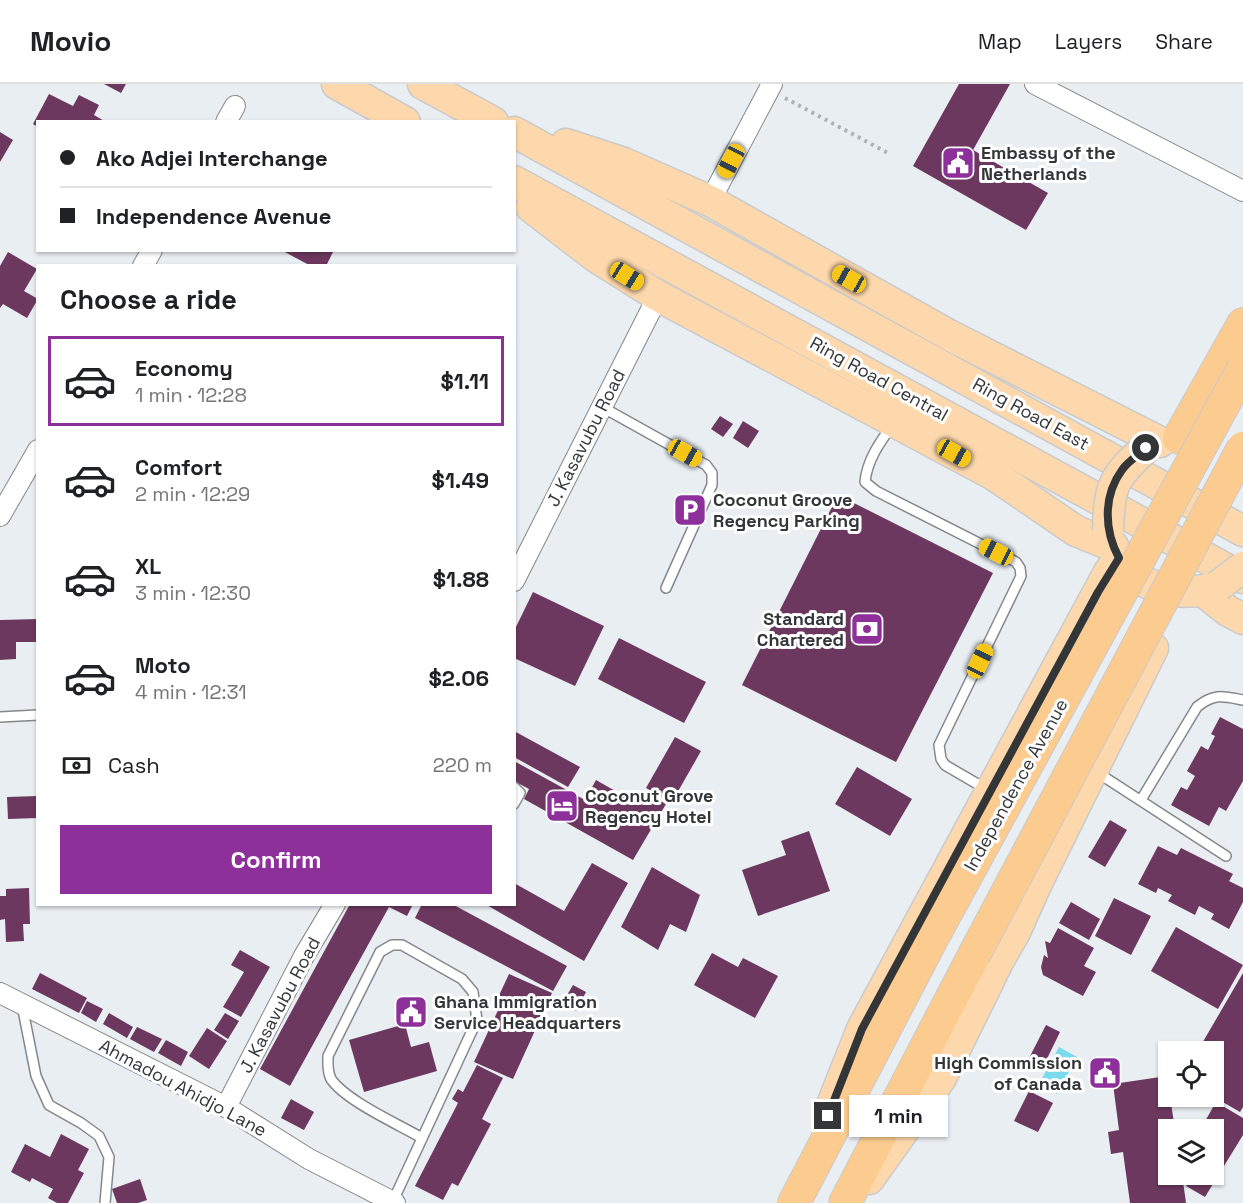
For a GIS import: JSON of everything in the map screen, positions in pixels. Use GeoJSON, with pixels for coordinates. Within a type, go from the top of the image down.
{"type":"FeatureCollection","features":[{"type":"Feature","properties":{"kind":"highway"},"geometry":{"type":"LineString","coordinates":[[1162,443],[1243,324]]}},
{"type":"Feature","properties":{"kind":"highway","name":"Independence Avenue"},"geometry":{"type":"LineString","coordinates":[[794,1203],[934,935],[1243,369]]}},
{"type":"Feature","properties":{"kind":"highway"},"geometry":{"type":"LineString","coordinates":[[845,1203],[1243,448]]}},
{"type":"Feature","properties":{"kind":"main road"},"geometry":{"type":"LineString","coordinates":[[337,84],[401,120]]}},
{"type":"Feature","properties":{"kind":"main road"},"geometry":{"type":"LineString","coordinates":[[423,84],[490,120]]}},
{"type":"Feature","properties":{"kind":"main road"},"geometry":{"type":"LineString","coordinates":[[516,128],[624,163],[710,201],[949,335],[1162,443],[1204,441],[1228,451],[1243,465]]}},
{"type":"Feature","properties":{"kind":"main road","name":"Ring Road East"},"geometry":{"type":"LineString","coordinates":[[516,133],[1243,531]]}},
{"type":"Feature","properties":{"kind":"main road","name":"Ring Road Central"},"geometry":{"type":"LineString","coordinates":[[516,182],[1211,587]]}},
{"type":"Feature","properties":{"kind":"main road","name":"Ring Road Central"},"geometry":{"type":"LineString","coordinates":[[516,197],[596,257],[658,296],[994,475],[1076,531],[1113,545]]}},
{"type":"Feature","properties":{"kind":"main road"},"geometry":{"type":"LineString","coordinates":[[1162,443],[1122,469],[1108,498],[1113,545],[1131,572],[1146,583],[1162,590],[1211,587]]}},
{"type":"Feature","properties":{"kind":"main road","name":"Independence Avenue"},"geometry":{"type":"LineString","coordinates":[[794,1203],[862,1029],[1104,583],[1113,545]]}},
{"type":"Feature","properties":{"kind":"main road"},"geometry":{"type":"LineString","coordinates":[[852,1203],[941,1078],[1093,770],[1211,587],[1243,567]]}},
{"type":"Feature","properties":{"kind":"main road"},"geometry":{"type":"LineString","coordinates":[[1211,587],[1228,611],[1243,619]]}},
{"type":"Feature","properties":{"kind":"street"},"geometry":{"type":"LineString","coordinates":[[1035,84],[1243,191]]}},
{"type":"Feature","properties":{"kind":"street"},"geometry":{"type":"LineString","coordinates":[[710,201],[770,87]]}},
{"type":"Feature","properties":{"kind":"street","name":"J. Kasavubu Road"},"geometry":{"type":"LineString","coordinates":[[516,577],[658,296]]}},
{"type":"Feature","properties":{"kind":"street"},"geometry":{"type":"LineString","coordinates":[[0,516],[35,461]]}},
{"type":"Feature","properties":{"kind":"street","name":"J. Kasavubu Road"},"geometry":{"type":"LineString","coordinates":[[226,1107],[304,956],[334,906]]}},
{"type":"Feature","properties":{"kind":"street","name":"Ahmadou Ahidjo Lane"},"geometry":{"type":"LineString","coordinates":[[0,993],[226,1107],[309,1159],[394,1202]]}},
{"type":"Feature","properties":{"kind":"lane"},"geometry":{"type":"LineString","coordinates":[[602,407],[706,465],[712,473],[712,485],[666,588]]}},
{"type":"Feature","properties":{"kind":"lane"},"geometry":{"type":"LineString","coordinates":[[895,421],[879,443],[866,471],[865,482],[876,491],[1016,562],[1020,568],[1021,576],[939,746],[940,759],[945,765],[991,791]]}},
{"type":"Feature","properties":{"kind":"lane"},"geometry":{"type":"LineString","coordinates":[[1141,800],[1197,707],[1214,696],[1243,700]]}},
{"type":"Feature","properties":{"kind":"lane"},"geometry":{"type":"LineString","coordinates":[[0,717],[36,715]]}},
{"type":"Feature","properties":{"kind":"lane"},"geometry":{"type":"LineString","coordinates":[[1093,770],[1226,856]]}},
{"type":"Feature","properties":{"kind":"lane"},"geometry":{"type":"LineString","coordinates":[[394,1202],[477,1020],[477,1007],[473,992],[462,979],[402,945],[392,945],[380,952],[328,1056],[327,1069],[331,1078],[345,1093],[422,1138]]}},
{"type":"Feature","properties":{"kind":"lane"},"geometry":{"type":"LineString","coordinates":[[22,1005],[36,1076],[49,1105],[81,1123],[99,1137],[109,1157],[105,1203]]}},
{"type":"Feature","properties":{"kind":"path"},"geometry":{"type":"LineString","coordinates":[[770,87],[888,153]]}},
{"type":"Feature","properties":{"kind":"water"},"geometry":{"type":"Polygon","coordinates":[[[1059,1047],[1077,1057],[1057,1094],[1039,1084],[1059,1047]]]}},
{"type":"Feature","properties":{"kind":"building"},"geometry":{"type":"Polygon","coordinates":[[[104,84],[126,84],[121,93],[104,84]]]}},
{"type":"Feature","properties":{"kind":"building"},"geometry":{"type":"Polygon","coordinates":[[[959,84],[1010,84],[973,150],[1048,193],[1026,230],[913,166],[959,84]]]}},
{"type":"Feature","properties":{"kind":"building"},"geometry":{"type":"Polygon","coordinates":[[[49,94],[73,106],[79,95],[99,105],[94,115],[103,120],[36,120],[36,126],[33,124],[49,94]]]}},
{"type":"Feature","properties":{"kind":"building"},"geometry":{"type":"Polygon","coordinates":[[[0,132],[13,140],[0,162],[0,132]]]}},
{"type":"Feature","properties":{"kind":"building"},"geometry":{"type":"Polygon","coordinates":[[[8,252],[36,268],[24,291],[36,298],[36,302],[27,318],[3,304],[0,308],[0,266],[8,252]]]}},
{"type":"Feature","properties":{"kind":"building"},"geometry":{"type":"Polygon","coordinates":[[[285,252],[333,252],[327,264],[307,264],[285,252]]]}},
{"type":"Feature","properties":{"kind":"building"},"geometry":{"type":"Polygon","coordinates":[[[720,416],[733,424],[723,437],[711,429],[720,416]]]}},
{"type":"Feature","properties":{"kind":"building"},"geometry":{"type":"Polygon","coordinates":[[[743,421],[759,431],[748,448],[733,438],[743,421]]]}},
{"type":"Feature","properties":{"kind":"building","name":"Standard Chartered"},"geometry":{"type":"Polygon","coordinates":[[[838,495],[993,573],[896,762],[742,685],[838,495]]]}},
{"type":"Feature","properties":{"kind":"building"},"geometry":{"type":"Polygon","coordinates":[[[533,592],[604,626],[575,686],[516,659],[516,627],[533,592]]]}},
{"type":"Feature","properties":{"kind":"building"},"geometry":{"type":"Polygon","coordinates":[[[36,619],[36,642],[16,642],[16,659],[0,660],[0,620],[36,619]]]}},
{"type":"Feature","properties":{"kind":"building"},"geometry":{"type":"Polygon","coordinates":[[[619,638],[706,682],[684,723],[598,679],[619,638]]]}},
{"type":"Feature","properties":{"kind":"building"},"geometry":{"type":"Polygon","coordinates":[[[1220,717],[1243,729],[1243,781],[1226,811],[1219,807],[1209,826],[1171,805],[1181,787],[1187,790],[1195,776],[1187,771],[1201,746],[1208,750],[1215,736],[1211,734],[1220,717]]]}},
{"type":"Feature","properties":{"kind":"building"},"geometry":{"type":"Polygon","coordinates":[[[516,732],[580,767],[568,787],[516,758],[516,732]]]}},
{"type":"Feature","properties":{"kind":"building"},"geometry":{"type":"Polygon","coordinates":[[[675,737],[701,751],[672,802],[646,788],[675,737]]]}},
{"type":"Feature","properties":{"kind":"building"},"geometry":{"type":"Polygon","coordinates":[[[516,762],[585,800],[596,780],[640,805],[647,793],[666,804],[633,860],[524,799],[529,789],[516,782],[516,762]]]}},
{"type":"Feature","properties":{"kind":"building"},"geometry":{"type":"Polygon","coordinates":[[[857,767],[912,799],[890,836],[835,804],[857,767]]]}},
{"type":"Feature","properties":{"kind":"building"},"geometry":{"type":"Polygon","coordinates":[[[36,796],[36,818],[8,819],[7,797],[36,796]]]}},
{"type":"Feature","properties":{"kind":"building"},"geometry":{"type":"Polygon","coordinates":[[[1110,820],[1127,830],[1105,867],[1088,857],[1110,820]]]}},
{"type":"Feature","properties":{"kind":"building"},"geometry":{"type":"Polygon","coordinates":[[[809,831],[830,891],[758,916],[742,870],[786,855],[781,841],[809,831]]]}},
{"type":"Feature","properties":{"kind":"building"},"geometry":{"type":"Polygon","coordinates":[[[1158,846],[1177,855],[1181,848],[1233,874],[1229,881],[1243,888],[1243,902],[1229,929],[1211,919],[1214,914],[1199,906],[1195,915],[1168,901],[1172,895],[1158,888],[1156,893],[1138,884],[1158,846]]]}},
{"type":"Feature","properties":{"kind":"building"},"geometry":{"type":"Polygon","coordinates":[[[592,863],[628,883],[584,961],[488,906],[516,906],[516,884],[564,911],[592,863]]]}},
{"type":"Feature","properties":{"kind":"building"},"geometry":{"type":"Polygon","coordinates":[[[652,867],[700,895],[686,932],[670,924],[658,950],[621,927],[652,867]]]}},
{"type":"Feature","properties":{"kind":"building"},"geometry":{"type":"Polygon","coordinates":[[[29,888],[30,924],[23,924],[24,941],[6,942],[5,919],[0,920],[0,896],[6,896],[6,889],[29,888]]]}},
{"type":"Feature","properties":{"kind":"building"},"geometry":{"type":"Polygon","coordinates":[[[1114,898],[1151,916],[1131,955],[1095,936],[1114,898]]]}},
{"type":"Feature","properties":{"kind":"building"},"geometry":{"type":"Polygon","coordinates":[[[1071,902],[1100,919],[1089,940],[1059,923],[1071,902]]]}},
{"type":"Feature","properties":{"kind":"building"},"geometry":{"type":"Polygon","coordinates":[[[349,906],[412,906],[407,916],[389,907],[290,1086],[260,1069],[349,906]]]}},
{"type":"Feature","properties":{"kind":"building"},"geometry":{"type":"Polygon","coordinates":[[[421,906],[456,906],[567,966],[553,991],[415,918],[421,906]]]}},
{"type":"Feature","properties":{"kind":"building"},"geometry":{"type":"Polygon","coordinates":[[[1176,927],[1243,965],[1218,1009],[1151,971],[1176,927]]]}},
{"type":"Feature","properties":{"kind":"building"},"geometry":{"type":"Polygon","coordinates":[[[1058,928],[1094,948],[1084,966],[1096,972],[1083,996],[1043,975],[1041,967],[1044,955],[1048,958],[1045,941],[1050,943],[1058,928]]]}},
{"type":"Feature","properties":{"kind":"building"},"geometry":{"type":"Polygon","coordinates":[[[240,950],[270,967],[241,1017],[223,1007],[244,972],[231,965],[240,950]]]}},
{"type":"Feature","properties":{"kind":"building"},"geometry":{"type":"Polygon","coordinates":[[[712,953],[738,967],[743,958],[778,976],[755,1018],[694,985],[712,953]]]}},
{"type":"Feature","properties":{"kind":"building"},"geometry":{"type":"Polygon","coordinates":[[[40,973],[87,998],[79,1013],[32,989],[40,973]]]}},
{"type":"Feature","properties":{"kind":"building"},"geometry":{"type":"Polygon","coordinates":[[[1243,973],[1243,1107],[1240,1112],[1224,1103],[1224,1041],[1203,1041],[1243,973]]]}},
{"type":"Feature","properties":{"kind":"building"},"geometry":{"type":"Polygon","coordinates":[[[509,974],[552,993],[513,1079],[474,1062],[500,1006],[495,1004],[509,974]]]}},
{"type":"Feature","properties":{"kind":"building"},"geometry":{"type":"Polygon","coordinates":[[[573,985],[586,992],[576,1011],[562,1004],[573,985]]]}},
{"type":"Feature","properties":{"kind":"building"},"geometry":{"type":"Polygon","coordinates":[[[87,1001],[103,1009],[96,1022],[81,1013],[87,1001]]]}},
{"type":"Feature","properties":{"kind":"building"},"geometry":{"type":"Polygon","coordinates":[[[109,1013],[133,1027],[127,1038],[103,1024],[109,1013]]]}},
{"type":"Feature","properties":{"kind":"building"},"geometry":{"type":"Polygon","coordinates":[[[225,1013],[239,1021],[228,1039],[214,1030],[225,1013]]]}},
{"type":"Feature","properties":{"kind":"building"},"geometry":{"type":"Polygon","coordinates":[[[405,1024],[411,1047],[429,1042],[437,1071],[364,1092],[349,1040],[405,1024]]]}},
{"type":"Feature","properties":{"kind":"building"},"geometry":{"type":"Polygon","coordinates":[[[1046,1025],[1060,1032],[1042,1069],[1027,1062],[1046,1025]]]}},
{"type":"Feature","properties":{"kind":"building"},"geometry":{"type":"Polygon","coordinates":[[[137,1027],[162,1039],[154,1052],[130,1039],[137,1027]]]}},
{"type":"Feature","properties":{"kind":"building"},"geometry":{"type":"Polygon","coordinates":[[[207,1028],[227,1041],[209,1069],[189,1056],[207,1028]]]}},
{"type":"Feature","properties":{"kind":"building"},"geometry":{"type":"Polygon","coordinates":[[[166,1040],[188,1052],[181,1066],[158,1053],[166,1040]]]}},
{"type":"Feature","properties":{"kind":"building"},"geometry":{"type":"Polygon","coordinates":[[[477,1065],[503,1078],[482,1119],[491,1124],[458,1186],[452,1183],[443,1200],[415,1186],[458,1103],[452,1099],[458,1089],[463,1092],[477,1065]]]}},
{"type":"Feature","properties":{"kind":"building"},"geometry":{"type":"Polygon","coordinates":[[[1158,1077],[1158,1107],[1172,1107],[1173,1119],[1158,1119],[1158,1185],[1184,1185],[1186,1203],[1130,1203],[1123,1152],[1111,1154],[1108,1132],[1119,1130],[1113,1084],[1158,1077]]]}},
{"type":"Feature","properties":{"kind":"building"},"geometry":{"type":"Polygon","coordinates":[[[1029,1091],[1053,1103],[1038,1132],[1014,1121],[1029,1091]]]}},
{"type":"Feature","properties":{"kind":"building"},"geometry":{"type":"Polygon","coordinates":[[[291,1099],[314,1112],[304,1130],[281,1118],[291,1099]]]}},
{"type":"Feature","properties":{"kind":"building"},"geometry":{"type":"Polygon","coordinates":[[[1213,1107],[1224,1107],[1243,1118],[1243,1135],[1224,1166],[1224,1119],[1206,1119],[1213,1107]]]}},
{"type":"Feature","properties":{"kind":"building"},"geometry":{"type":"Polygon","coordinates":[[[61,1134],[89,1149],[78,1170],[84,1173],[68,1203],[57,1203],[48,1198],[53,1189],[32,1178],[30,1182],[11,1172],[25,1144],[50,1157],[61,1134]]]}},
{"type":"Feature","properties":{"kind":"building"},"geometry":{"type":"Polygon","coordinates":[[[140,1179],[147,1200],[138,1203],[117,1203],[112,1189],[140,1179]]]}},
{"type":"Feature","properties":{"kind":"building"},"geometry":{"type":"Polygon","coordinates":[[[1187,1185],[1212,1185],[1205,1197],[1187,1185]]]}},
{"type":"Feature","properties":{"kind":"place","name":"Embassy of the Netherlands"},"geometry":{"type":"Point","coordinates":[958,163]}},
{"type":"Feature","properties":{"kind":"place","name":"Coconut Groove Regency Parking"},"geometry":{"type":"Point","coordinates":[690,510]}},
{"type":"Feature","properties":{"kind":"place","name":"Standard Chartered"},"geometry":{"type":"Point","coordinates":[867,629]}},
{"type":"Feature","properties":{"kind":"place","name":"Coconut Grove Regency Hotel"},"geometry":{"type":"Point","coordinates":[562,806]}},
{"type":"Feature","properties":{"kind":"place","name":"Ghana Immigration Service Headquarters"},"geometry":{"type":"Point","coordinates":[411,1012]}},
{"type":"Feature","properties":{"kind":"place","name":"High Commission of Canada"},"geometry":{"type":"Point","coordinates":[1105,1073]}},
{"type":"Feature","properties":{"kind":"route"},"geometry":{"type":"LineString","coordinates":[[828,1116],[862,1029],[1098,592],[1119,558],[1108,531],[1108,498],[1122,469],[1146,448]]}}]}
